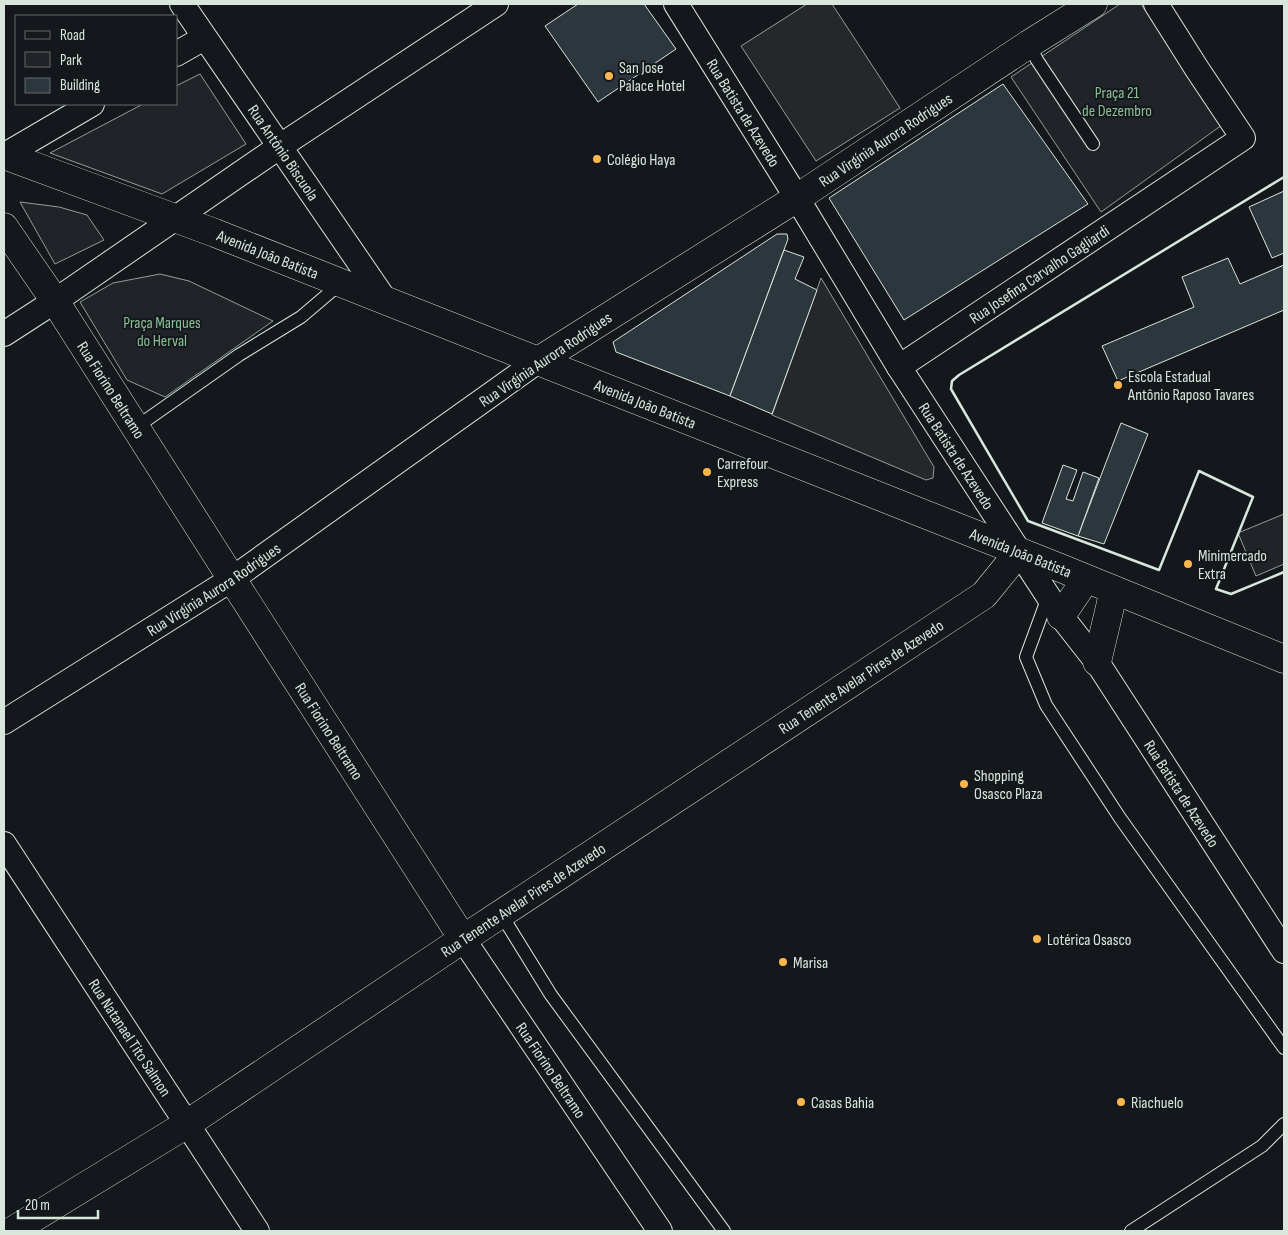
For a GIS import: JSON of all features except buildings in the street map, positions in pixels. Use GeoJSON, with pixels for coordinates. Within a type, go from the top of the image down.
{"type":"FeatureCollection","features":[{"type":"Feature","properties":{"kind":"street","name":"Rua Antônio Biscuola"},"geometry":{"type":"LineString","coordinates":[[182,4],[385,300]]}},
{"type":"Feature","properties":{"kind":"street"},"geometry":{"type":"LineString","coordinates":[[4,334],[280,147],[496,4]]}},
{"type":"Feature","properties":{"kind":"street","name":"Rua Batista de Azevedo"},"geometry":{"type":"LineString","coordinates":[[676,4],[900,367],[1054,606],[1097,662],[1284,951]]}},
{"type":"Feature","properties":{"kind":"street","name":"Rua Virgínia Aurora Rodrigues"},"geometry":{"type":"LineString","coordinates":[[4,722],[232,579],[538,361],[797,198],[1029,44],[1093,4]]}},
{"type":"Feature","properties":{"kind":"street","name":"Rua Josefina Carvalho Gagliardi"},"geometry":{"type":"LineString","coordinates":[[900,367],[1243,138],[1197,70],[1156,4]]}},
{"type":"Feature","properties":{"kind":"street"},"geometry":{"type":"LineString","coordinates":[[178,53],[204,38]]}},
{"type":"Feature","properties":{"kind":"street"},"geometry":{"type":"LineString","coordinates":[[4,155],[90,105]]}},
{"type":"Feature","properties":{"kind":"street","name":"Avenida João Batista"},"geometry":{"type":"LineString","coordinates":[[4,155],[176,218],[385,300],[1284,659]]}},
{"type":"Feature","properties":{"kind":"street","name":"Rua Fiorino Beltramo"},"geometry":{"type":"LineString","coordinates":[[4,226],[55,301],[463,939],[660,1231]]}},
{"type":"Feature","properties":{"kind":"street","name":"Rua Tenente Avelar Pires de Azevedo"},"geometry":{"type":"LineString","coordinates":[[12,1231],[187,1124],[463,939],[984,595],[1019,552]]}},
{"type":"Feature","properties":{"kind":"street"},"geometry":{"type":"LineString","coordinates":[[1054,606],[1086,579]]}},
{"type":"Feature","properties":{"kind":"street"},"geometry":{"type":"LineString","coordinates":[[1097,662],[1114,590]]}},
{"type":"Feature","properties":{"kind":"street","name":"Rua Natanael Tito Salmon"},"geometry":{"type":"LineString","coordinates":[[4,844],[257,1231]]}},
{"type":"Feature","properties":{"kind":"lane"},"geometry":{"type":"LineString","coordinates":[[1029,44],[1037,60],[1093,144]]}},
{"type":"Feature","properties":{"kind":"lane"},"geometry":{"type":"LineString","coordinates":[[135,428],[239,355],[301,317],[341,283]]}},
{"type":"Feature","properties":{"kind":"lane"},"geometry":{"type":"LineString","coordinates":[[1054,606],[1026,656],[1046,705],[1120,818],[1284,1048]]}},
{"type":"Feature","properties":{"kind":"lane"},"geometry":{"type":"LineString","coordinates":[[501,914],[551,995],[724,1231]]}},
{"type":"Feature","properties":{"kind":"lane"},"geometry":{"type":"LineString","coordinates":[[1131,1231],[1262,1146],[1284,1124]]}},
{"type":"Feature","properties":{"kind":"green space","name":"Praça 21 de Dezembro"},"geometry":{"type":"Polygon","coordinates":[[[1120,4],[1141,4],[1222,125],[1101,212],[1011,77],[1120,4]]]}},
{"type":"Feature","properties":{"kind":"green space"},"geometry":{"type":"Polygon","coordinates":[[[200,74],[246,144],[162,194],[50,153],[141,105],[178,105],[178,85],[200,74]]]}},
{"type":"Feature","properties":{"kind":"green space"},"geometry":{"type":"Polygon","coordinates":[[[20,202],[59,207],[87,215],[104,240],[55,264],[20,202]]]}},
{"type":"Feature","properties":{"kind":"green space","name":"Praça Marques do Herval"},"geometry":{"type":"Polygon","coordinates":[[[160,274],[189,281],[273,321],[165,397],[127,380],[80,302],[113,283],[160,274]]]}},
{"type":"Feature","properties":{"kind":"green space"},"geometry":{"type":"Polygon","coordinates":[[[1284,514],[1284,564],[1256,576],[1238,533],[1284,514]]]}},
{"type":"Feature","properties":{"kind":"shaded area"},"geometry":{"type":"Polygon","coordinates":[[[807,4],[832,4],[900,108],[816,161],[741,46],[807,4]]]}},
{"type":"Feature","properties":{"kind":"shaded area"},"geometry":{"type":"Polygon","coordinates":[[[821,278],[934,467],[933,478],[926,480],[772,415],[821,278]]]}},
{"type":"Feature","properties":{"kind":"wall"},"geometry":{"type":"LineString","coordinates":[[1284,177],[959,375],[952,381],[951,389],[1028,521],[1159,570],[1199,471],[1253,497],[1216,589],[1231,594],[1284,572]]}},
{"type":"Feature","properties":{"kind":"place","name":"San Jose Palace Hotel"},"geometry":{"type":"Point","coordinates":[609,76]}},
{"type":"Feature","properties":{"kind":"place","name":"Colégio Haya"},"geometry":{"type":"Point","coordinates":[597,159]}},
{"type":"Feature","properties":{"kind":"place","name":"Escola Estadual Antônio Raposo Tavares"},"geometry":{"type":"Point","coordinates":[1118,385]}},
{"type":"Feature","properties":{"kind":"place","name":"Carrefour Express"},"geometry":{"type":"Point","coordinates":[707,472]}},
{"type":"Feature","properties":{"kind":"place","name":"Minimercado Extra"},"geometry":{"type":"Point","coordinates":[1188,564]}},
{"type":"Feature","properties":{"kind":"place","name":"Shopping Osasco Plaza"},"geometry":{"type":"Point","coordinates":[964,784]}},
{"type":"Feature","properties":{"kind":"place","name":"Lotérica Osasco"},"geometry":{"type":"Point","coordinates":[1037,939]}},
{"type":"Feature","properties":{"kind":"place","name":"Marisa"},"geometry":{"type":"Point","coordinates":[783,962]}},
{"type":"Feature","properties":{"kind":"place","name":"Casas Bahia"},"geometry":{"type":"Point","coordinates":[801,1102]}},
{"type":"Feature","properties":{"kind":"place","name":"Riachuelo"},"geometry":{"type":"Point","coordinates":[1121,1102]}}]}
